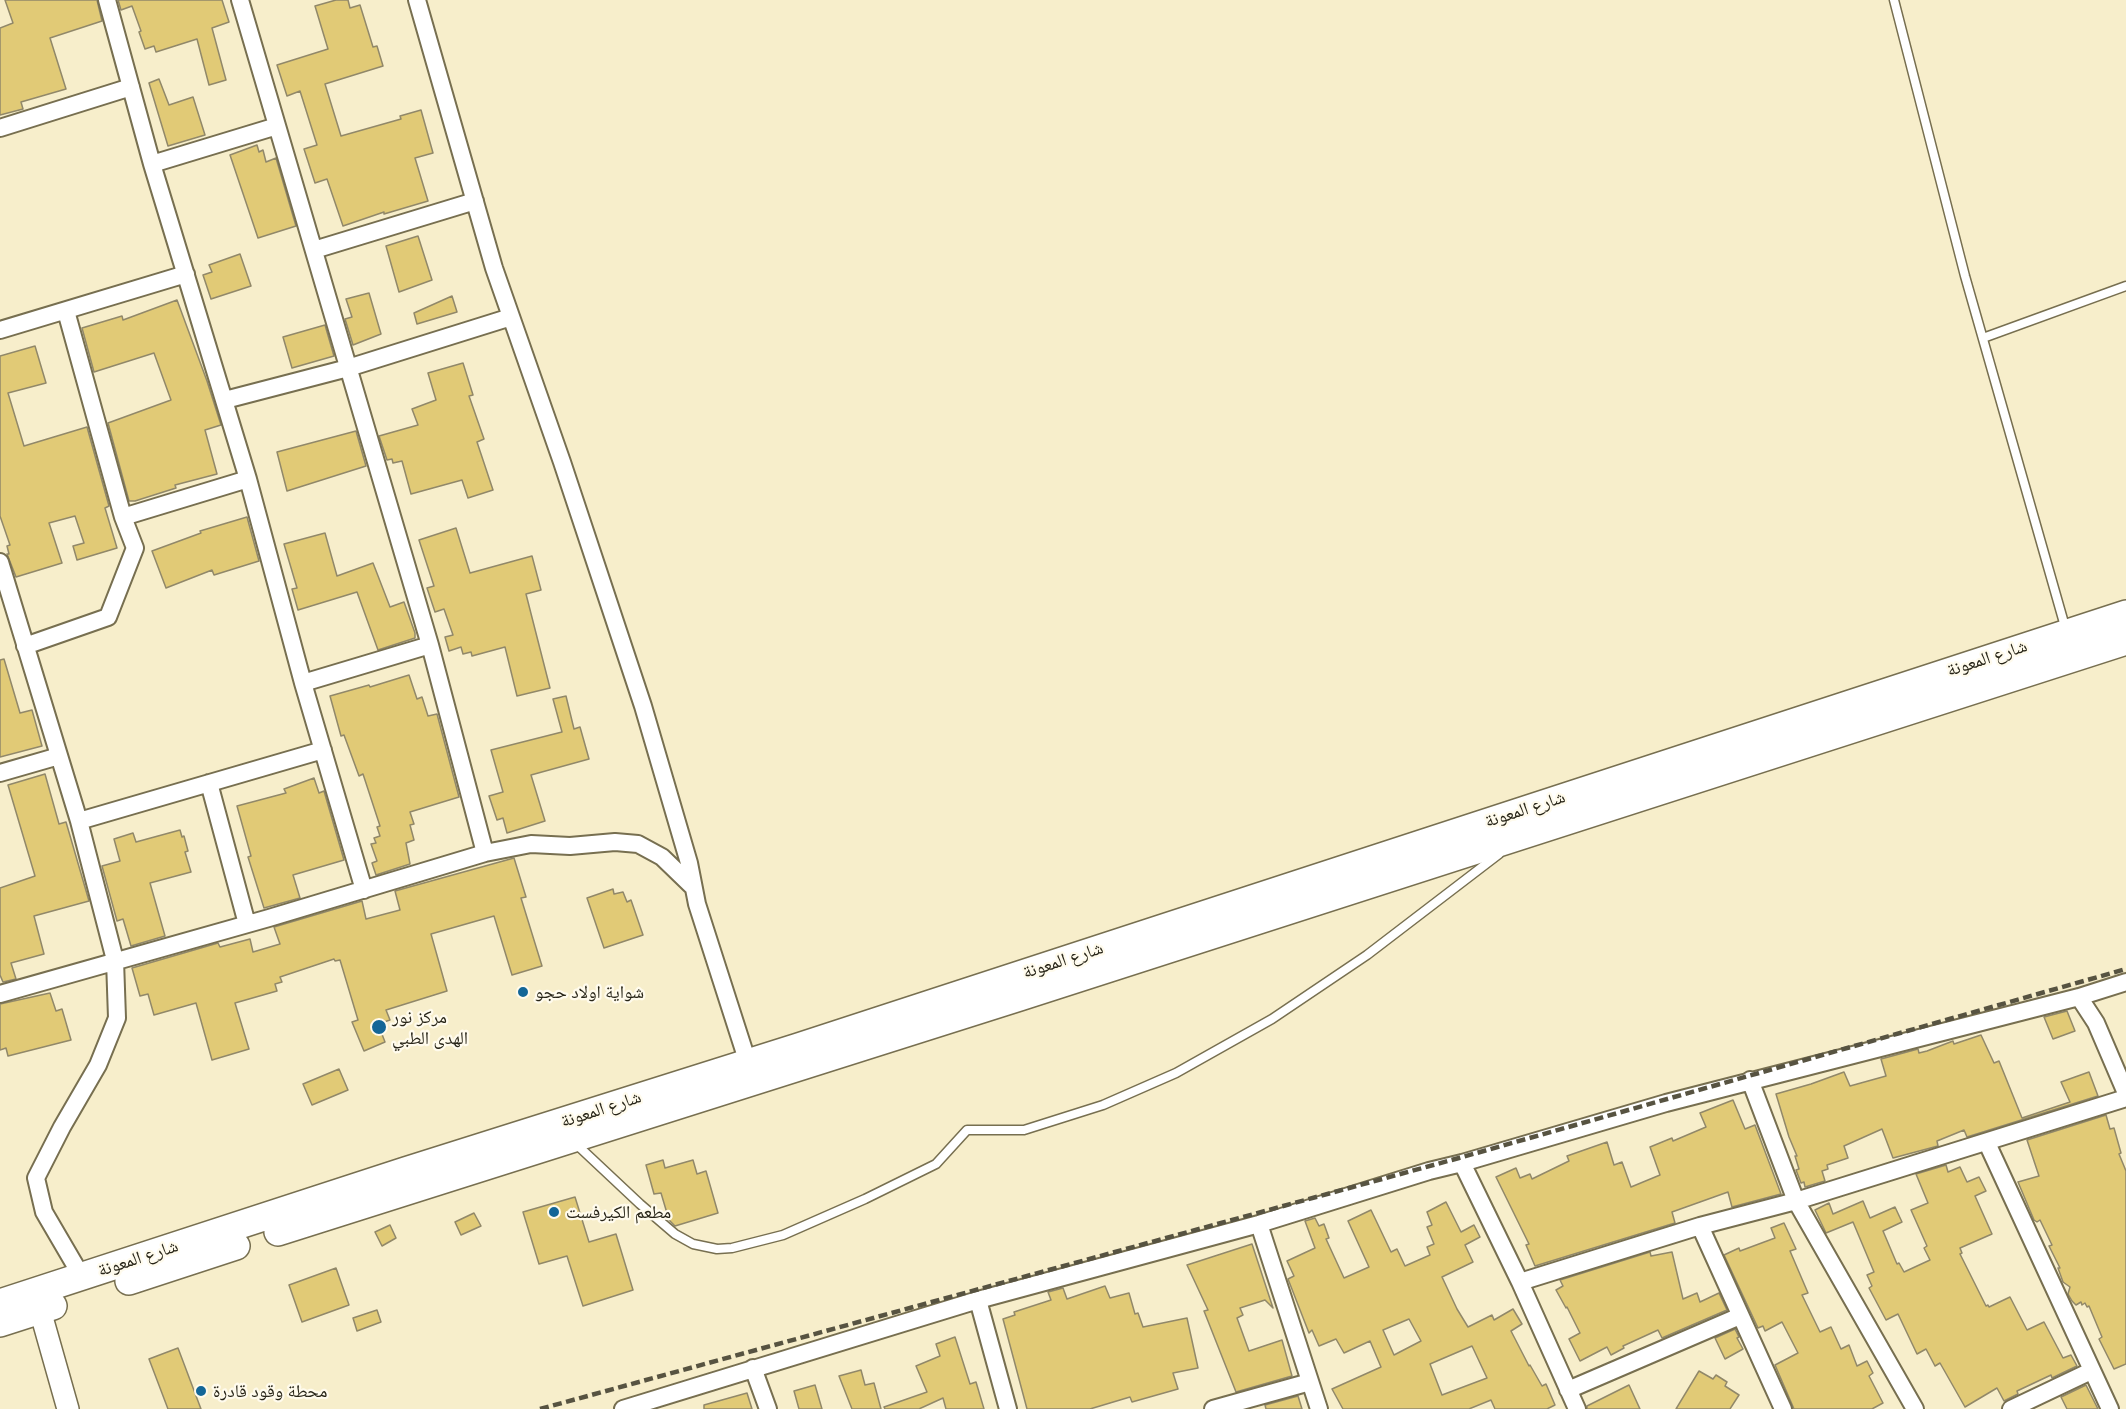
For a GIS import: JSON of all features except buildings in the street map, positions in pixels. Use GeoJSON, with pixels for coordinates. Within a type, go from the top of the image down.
{"type":"FeatureCollection","features":[{"type":"Feature","properties":{"kind":"highway","name":"شارع المعونة"},"geometry":{"type":"LineString","coordinates":[[0,1323],[82,1277],[2126,614]]}},
{"type":"Feature","properties":{"kind":"highway","name":"شارع المعونة"},"geometry":{"type":"LineString","coordinates":[[0,1303],[38,1301],[276,1233],[573,1140],[2126,641]]}},
{"type":"Feature","properties":{"kind":"street"},"geometry":{"type":"LineString","coordinates":[[107,0],[152,164],[248,479],[303,683],[364,890]]}},
{"type":"Feature","properties":{"kind":"street"},"geometry":{"type":"LineString","coordinates":[[240,0],[430,645],[485,853]]}},
{"type":"Feature","properties":{"kind":"street"},"geometry":{"type":"LineString","coordinates":[[417,0],[494,268],[643,706],[688,863],[692,886],[747,1063]]}},
{"type":"Feature","properties":{"kind":"street"},"geometry":{"type":"LineString","coordinates":[[0,128],[131,87]]}},
{"type":"Feature","properties":{"kind":"street"},"geometry":{"type":"LineString","coordinates":[[152,164],[277,126]]}},
{"type":"Feature","properties":{"kind":"street"},"geometry":{"type":"LineString","coordinates":[[314,250],[475,201]]}},
{"type":"Feature","properties":{"kind":"street"},"geometry":{"type":"LineString","coordinates":[[0,330],[186,274]]}},
{"type":"Feature","properties":{"kind":"street"},"geometry":{"type":"LineString","coordinates":[[26,646],[108,617],[135,549],[123,517],[66,311]]}},
{"type":"Feature","properties":{"kind":"street"},"geometry":{"type":"LineString","coordinates":[[225,400],[348,368],[511,317]]}},
{"type":"Feature","properties":{"kind":"street"},"geometry":{"type":"LineString","coordinates":[[123,517],[248,479]]}},
{"type":"Feature","properties":{"kind":"street"},"geometry":{"type":"LineString","coordinates":[[0,562],[79,820],[115,960],[117,1018],[98,1065],[62,1127],[36,1179],[44,1212],[82,1277]]}},
{"type":"Feature","properties":{"kind":"street"},"geometry":{"type":"LineString","coordinates":[[303,683],[430,645]]}},
{"type":"Feature","properties":{"kind":"street"},"geometry":{"type":"LineString","coordinates":[[79,820],[323,750]]}},
{"type":"Feature","properties":{"kind":"street"},"geometry":{"type":"LineString","coordinates":[[0,773],[59,756]]}},
{"type":"Feature","properties":{"kind":"street"},"geometry":{"type":"LineString","coordinates":[[208,783],[247,924]]}},
{"type":"Feature","properties":{"kind":"street"},"geometry":{"type":"LineString","coordinates":[[0,994],[485,853],[541,843],[570,846],[627,842],[646,847],[662,857],[692,886]]}},
{"type":"Feature","properties":{"kind":"street"},"geometry":{"type":"LineString","coordinates":[[623,1409],[978,1300],[1259,1224],[1429,1171],[1750,1080],[2079,997],[2126,982]]}},
{"type":"Feature","properties":{"kind":"street"},"geometry":{"type":"LineString","coordinates":[[2079,997],[2096,1023],[2126,1093]]}},
{"type":"Feature","properties":{"kind":"street"},"geometry":{"type":"LineString","coordinates":[[1750,1080],[1796,1201],[1915,1409]]}},
{"type":"Feature","properties":{"kind":"street"},"geometry":{"type":"LineString","coordinates":[[1520,1282],[1700,1226],[1796,1201],[2126,1098]]}},
{"type":"Feature","properties":{"kind":"street"},"geometry":{"type":"LineString","coordinates":[[1987,1143],[2110,1409]]}},
{"type":"Feature","properties":{"kind":"street"},"geometry":{"type":"LineString","coordinates":[[1462,1163],[1520,1282],[1577,1409]]}},
{"type":"Feature","properties":{"kind":"street"},"geometry":{"type":"LineString","coordinates":[[1259,1224],[1318,1409]]}},
{"type":"Feature","properties":{"kind":"street"},"geometry":{"type":"LineString","coordinates":[[1700,1226],[1783,1409]]}},
{"type":"Feature","properties":{"kind":"street"},"geometry":{"type":"LineString","coordinates":[[978,1300],[1008,1409]]}},
{"type":"Feature","properties":{"kind":"street"},"geometry":{"type":"LineString","coordinates":[[38,1301],[68,1409]]}},
{"type":"Feature","properties":{"kind":"street"},"geometry":{"type":"LineString","coordinates":[[1568,1390],[1740,1316]]}},
{"type":"Feature","properties":{"kind":"street"},"geometry":{"type":"LineString","coordinates":[[753,1368],[768,1409]]}},
{"type":"Feature","properties":{"kind":"street"},"geometry":{"type":"LineString","coordinates":[[2011,1409],[2091,1371]]}},
{"type":"Feature","properties":{"kind":"street"},"geometry":{"type":"LineString","coordinates":[[1213,1409],[1310,1383]]}},
{"type":"Feature","properties":{"kind":"lane"},"geometry":{"type":"LineString","coordinates":[[1894,0],[1983,338],[2066,632]]}},
{"type":"Feature","properties":{"kind":"lane"},"geometry":{"type":"LineString","coordinates":[[1983,338],[2126,286]]}},
{"type":"Feature","properties":{"kind":"lane"},"geometry":{"type":"LineString","coordinates":[[573,1140],[640,1204],[675,1234],[693,1244],[717,1249],[732,1248],[783,1235],[865,1199],[936,1164],[967,1130],[1024,1130],[1103,1105],[1176,1073],[1272,1019],[1367,955],[1468,876],[1530,832]]}},
{"type":"Feature","properties":{"kind":"railway"},"geometry":{"type":"LineString","coordinates":[[540,1409],[1459,1158],[2126,969]]}},
{"type":"Feature","properties":{"kind":"place","name":"شواية اولاد حجو"},"geometry":{"type":"Point","coordinates":[523,992]}},
{"type":"Feature","properties":{"kind":"place","name":"مركز نور الهدى الطبي"},"geometry":{"type":"Point","coordinates":[379,1027]}},
{"type":"Feature","properties":{"kind":"place","name":"مطعم الكيرفست"},"geometry":{"type":"Point","coordinates":[554,1212]}},
{"type":"Feature","properties":{"kind":"place","name":"محطة وقود قادرة"},"geometry":{"type":"Point","coordinates":[201,1391]}}]}
